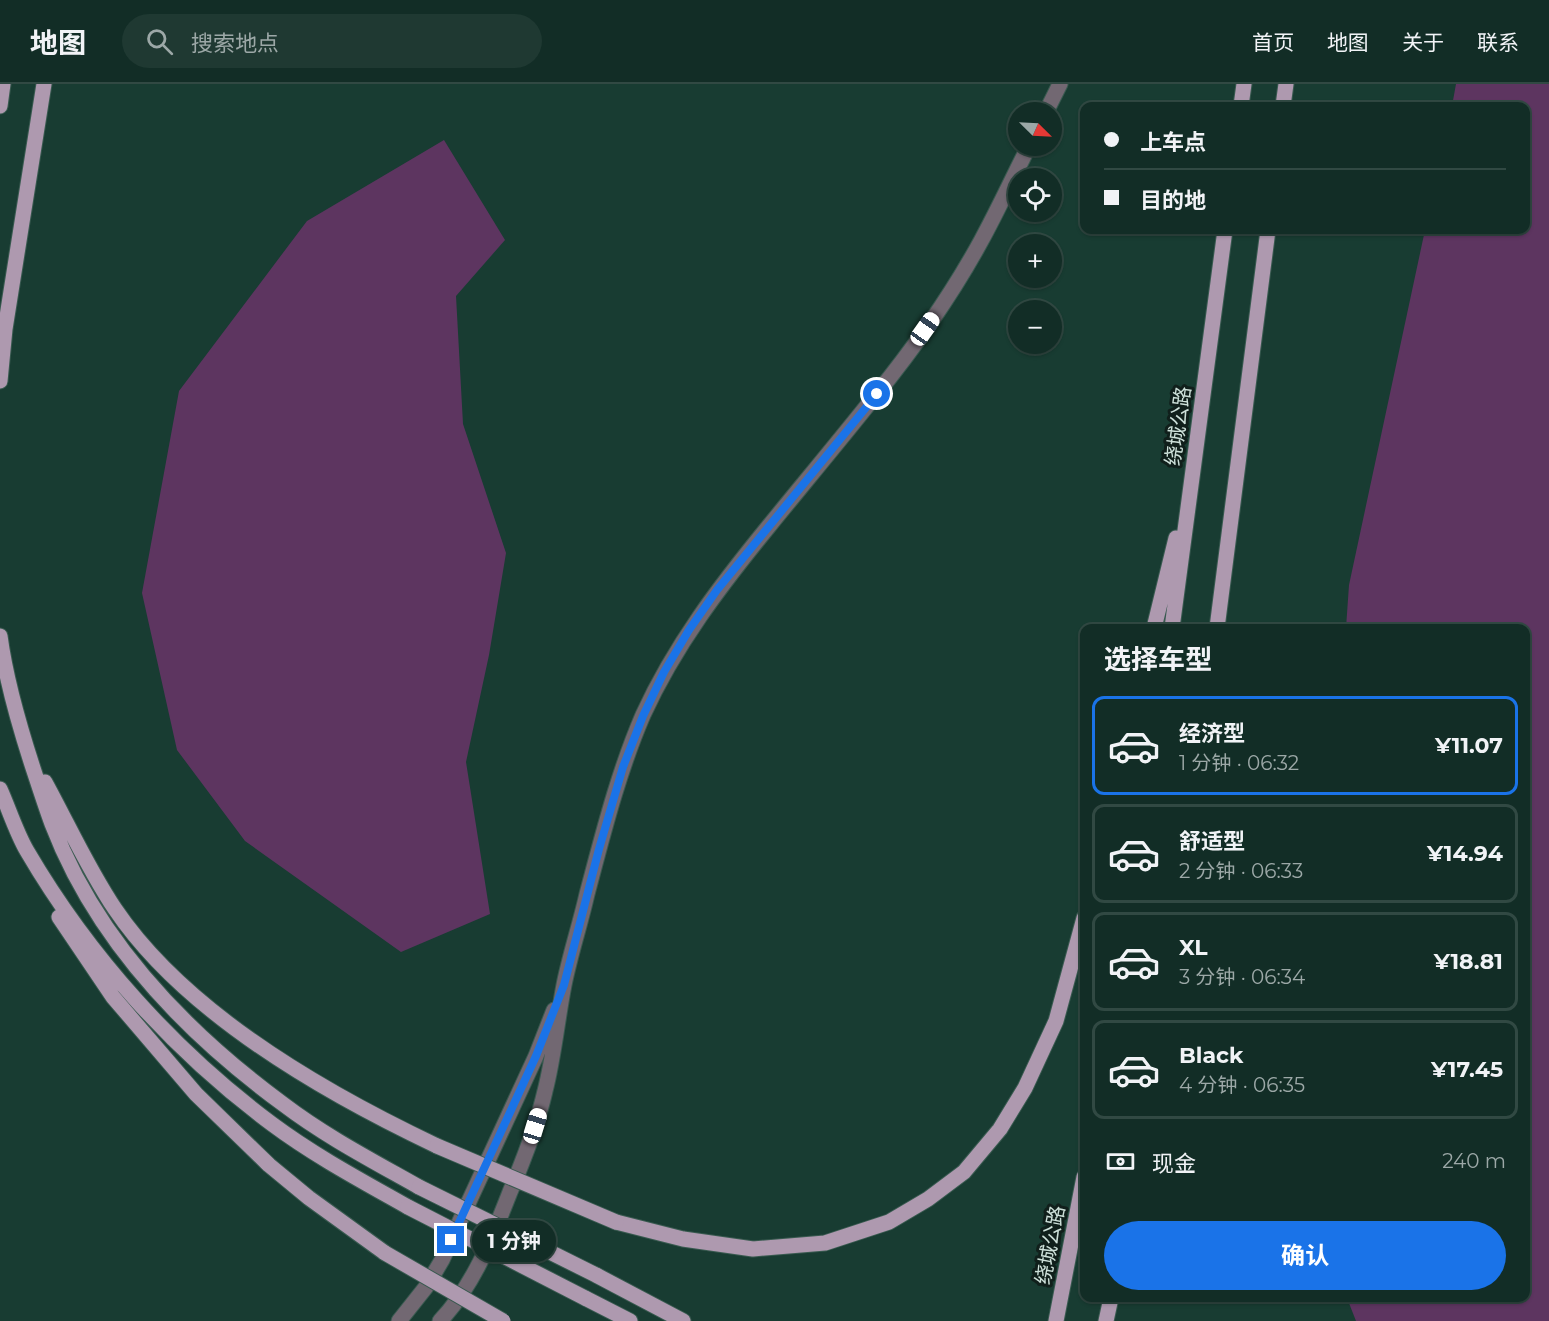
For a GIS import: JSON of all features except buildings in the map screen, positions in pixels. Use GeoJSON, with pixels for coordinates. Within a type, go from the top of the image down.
{"type":"FeatureCollection","features":[{"type":"Feature","properties":{"kind":"main road"},"geometry":{"type":"LineString","coordinates":[[0,106],[3,84]]}},
{"type":"Feature","properties":{"kind":"main road"},"geometry":{"type":"LineString","coordinates":[[0,381],[5,328],[44,84]]}},
{"type":"Feature","properties":{"kind":"main road"},"geometry":{"type":"LineString","coordinates":[[1242,102],[1244,84]]}},
{"type":"Feature","properties":{"kind":"main road"},"geometry":{"type":"LineString","coordinates":[[1284,102],[1286,84]]}},
{"type":"Feature","properties":{"kind":"main road","name":"绕城公路"},"geometry":{"type":"LineString","coordinates":[[1173,624],[1224,234]]}},
{"type":"Feature","properties":{"kind":"main road"},"geometry":{"type":"LineString","coordinates":[[1218,624],[1267,234]]}},
{"type":"Feature","properties":{"kind":"main road"},"geometry":{"type":"LineString","coordinates":[[1155,624],[1196,453]]}},
{"type":"Feature","properties":{"kind":"main road"},"geometry":{"type":"LineString","coordinates":[[0,636],[11,692],[52,825],[103,922],[128,958],[172,1008],[217,1051],[283,1105],[331,1136],[418,1187],[683,1321]]}},
{"type":"Feature","properties":{"kind":"main road"},"geometry":{"type":"LineString","coordinates":[[25,742],[96,879],[116,910],[170,973],[233,1026],[339,1097],[437,1146],[616,1222],[683,1239],[753,1249],[825,1243],[889,1222],[928,1199],[964,1172],[1000,1129],[1025,1088],[1056,1021],[1080,933]]}},
{"type":"Feature","properties":{"kind":"main road"},"geometry":{"type":"LineString","coordinates":[[0,789],[51,903],[82,953],[113,997],[196,1094],[309,1198],[385,1253],[502,1321]]}},
{"type":"Feature","properties":{"kind":"main road"},"geometry":{"type":"LineString","coordinates":[[26,849],[69,917],[114,975],[168,1034],[226,1087],[273,1125],[337,1167],[408,1207],[630,1321]]}},
{"type":"Feature","properties":{"kind":"main road","name":"绕城公路"},"geometry":{"type":"LineString","coordinates":[[1056,1321],[1080,1198]]}},
{"type":"Feature","properties":{"kind":"main road"},"geometry":{"type":"LineString","coordinates":[[1106,1321],[1110,1302]]}},
{"type":"Feature","properties":{"kind":"street"},"geometry":{"type":"LineString","coordinates":[[1051,102],[1060,84]]}},
{"type":"Feature","properties":{"kind":"street"},"geometry":{"type":"LineString","coordinates":[[440,1321],[457,1303],[472,1278],[530,1143],[545,1092],[564,985],[599,849],[623,767],[643,716],[664,672],[689,630],[717,590],[877,394],[914,345],[980,242],[1024,156]]}},
{"type":"Feature","properties":{"kind":"street"},"geometry":{"type":"LineString","coordinates":[[399,1321],[426,1287],[442,1260],[536,1056],[564,985]]}},
{"type":"Feature","properties":{"kind":"shaded area"},"geometry":{"type":"Polygon","coordinates":[[[1456,84],[1549,84],[1549,1321],[1356,1321],[1349,1302],[1530,1302],[1530,624],[1346,624],[1349,585],[1424,234],[1530,234],[1530,102],[1453,102],[1456,84]]]}},
{"type":"Feature","properties":{"kind":"shaded area"},"geometry":{"type":"Polygon","coordinates":[[[444,140],[505,240],[456,296],[463,424],[506,553],[489,655],[466,762],[490,914],[401,952],[245,841],[177,750],[142,593],[179,391],[307,221],[444,140]]]}},
{"type":"Feature","properties":{"kind":"route"},"geometry":{"type":"LineString","coordinates":[[451,1240],[536,1056],[564,985],[623,767],[643,716],[664,672],[689,630],[717,590],[877,394]]}}]}
